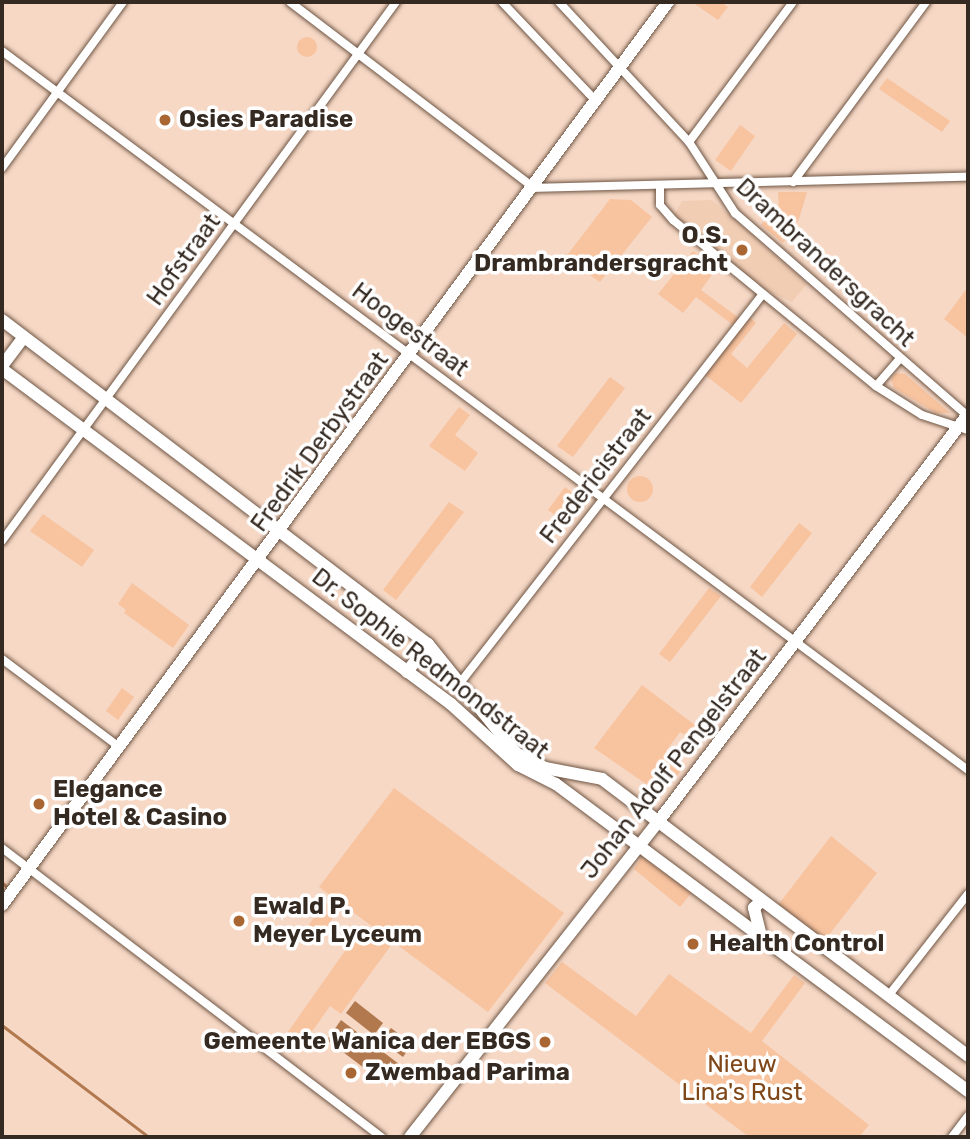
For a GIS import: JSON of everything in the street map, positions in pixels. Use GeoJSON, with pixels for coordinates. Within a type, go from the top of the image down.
{"type":"FeatureCollection","features":[{"type":"Feature","properties":{"kind":"street"},"geometry":{"type":"LineString","coordinates":[[2,169],[124,2]]}},
{"type":"Feature","properties":{"kind":"street"},"geometry":{"type":"LineString","coordinates":[[290,2],[534,188],[660,187],[968,177]]}},
{"type":"Feature","properties":{"kind":"street","name":"Hofstraat"},"geometry":{"type":"LineString","coordinates":[[2,541],[396,2]]}},
{"type":"Feature","properties":{"kind":"street"},"geometry":{"type":"LineString","coordinates":[[502,2],[596,101]]}},
{"type":"Feature","properties":{"kind":"street","name":"Drambrandersgracht"},"geometry":{"type":"LineString","coordinates":[[559,2],[688,142],[707,166],[714,185],[735,213],[968,415]]}},
{"type":"Feature","properties":{"kind":"street","name":"Fredrik Derbystraat"},"geometry":{"type":"LineString","coordinates":[[2,905],[261,559],[668,2]]}},
{"type":"Feature","properties":{"kind":"street"},"geometry":{"type":"LineString","coordinates":[[688,142],[793,2]]}},
{"type":"Feature","properties":{"kind":"street"},"geometry":{"type":"LineString","coordinates":[[793,183],[926,2]]}},
{"type":"Feature","properties":{"kind":"street","name":"Hoogestraat"},"geometry":{"type":"LineString","coordinates":[[2,51],[968,770]]}},
{"type":"Feature","properties":{"kind":"street"},"geometry":{"type":"LineString","coordinates":[[660,187],[660,205],[673,220],[876,386],[922,415],[964,428]]}},
{"type":"Feature","properties":{"kind":"street","name":"Fredericistraat"},"geometry":{"type":"LineString","coordinates":[[460,683],[763,294]]}},
{"type":"Feature","properties":{"kind":"street","name":"Dr. Sophie Redmondstraat"},"geometry":{"type":"LineString","coordinates":[[2,320],[282,530],[428,644],[460,683],[485,726],[518,765],[556,785],[760,932],[968,1091]]}},
{"type":"Feature","properties":{"kind":"street"},"geometry":{"type":"LineString","coordinates":[[2,368],[24,337]]}},
{"type":"Feature","properties":{"kind":"street"},"geometry":{"type":"LineString","coordinates":[[876,386],[900,358]]}},
{"type":"Feature","properties":{"kind":"street","name":"Dr. Sophie Redmondstraat"},"geometry":{"type":"LineString","coordinates":[[2,368],[261,559],[407,672],[485,726],[516,753],[545,768],[602,779],[968,1056]]}},
{"type":"Feature","properties":{"kind":"street","name":"Johan Adolf Pengelstraat"},"geometry":{"type":"LineString","coordinates":[[410,1137],[964,428],[968,415]]}},
{"type":"Feature","properties":{"kind":"street"},"geometry":{"type":"LineString","coordinates":[[407,672],[428,644]]}},
{"type":"Feature","properties":{"kind":"street"},"geometry":{"type":"LineString","coordinates":[[2,659],[118,747]]}},
{"type":"Feature","properties":{"kind":"street"},"geometry":{"type":"LineString","coordinates":[[2,848],[381,1137]]}},
{"type":"Feature","properties":{"kind":"street"},"geometry":{"type":"LineString","coordinates":[[889,995],[968,894]]}},
{"type":"Feature","properties":{"kind":"street"},"geometry":{"type":"LineString","coordinates":[[760,932],[754,908],[762,900]]}},
{"type":"Feature","properties":{"kind":"street"},"geometry":{"type":"LineString","coordinates":[[952,1137],[968,1116]]}},
{"type":"Feature","properties":{"kind":"shaded area","name":"O.S. Drambrandersgracht"},"geometry":{"type":"Polygon","coordinates":[[[712,200],[807,284],[792,302],[761,288],[674,216],[682,201],[712,200]]]}},
{"type":"Feature","properties":{"kind":"shaded area"},"geometry":{"type":"Polygon","coordinates":[[[355,1001],[383,1023],[374,1035],[346,1013],[355,1001]]]}},
{"type":"Feature","properties":{"kind":"shaded area"},"geometry":{"type":"Polygon","coordinates":[[[341,1020],[399,1064],[384,1083],[327,1040],[341,1020]]]}},
{"type":"Feature","properties":{"kind":"shaded area"},"geometry":{"type":"Polygon","coordinates":[[[391,1028],[412,1044],[403,1057],[381,1041],[391,1028]]]}},
{"type":"Feature","properties":{"kind":"green space"},"geometry":{"type":"Polygon","coordinates":[[[692,2],[721,2],[728,7],[718,20],[692,2]]]}},
{"type":"Feature","properties":{"kind":"green space"},"geometry":{"type":"Polygon","coordinates":[[[303,37],[311,37],[317,47],[311,57],[303,57],[297,51],[297,43],[303,37]]]}},
{"type":"Feature","properties":{"kind":"green space"},"geometry":{"type":"Polygon","coordinates":[[[887,78],[950,121],[942,132],[879,89],[887,78]]]}},
{"type":"Feature","properties":{"kind":"green space"},"geometry":{"type":"Polygon","coordinates":[[[740,125],[755,136],[731,171],[715,160],[740,125]]]}},
{"type":"Feature","properties":{"kind":"green space"},"geometry":{"type":"Polygon","coordinates":[[[778,192],[807,192],[799,219],[783,243],[761,225],[763,222],[773,224],[779,211],[778,192]]]}},
{"type":"Feature","properties":{"kind":"green space"},"geometry":{"type":"Polygon","coordinates":[[[610,199],[631,200],[652,217],[600,282],[565,258],[610,199]]]}},
{"type":"Feature","properties":{"kind":"green space"},"geometry":{"type":"Polygon","coordinates":[[[693,251],[716,269],[701,290],[739,318],[733,325],[696,297],[683,313],[658,294],[693,251]]]}},
{"type":"Feature","properties":{"kind":"green space"},"geometry":{"type":"Polygon","coordinates":[[[968,287],[968,338],[944,319],[968,287]]]}},
{"type":"Feature","properties":{"kind":"green space"},"geometry":{"type":"Polygon","coordinates":[[[749,317],[756,323],[731,354],[747,368],[784,323],[797,334],[741,403],[705,375],[749,317]]]}},
{"type":"Feature","properties":{"kind":"green space"},"geometry":{"type":"Polygon","coordinates":[[[896,373],[905,374],[950,413],[936,413],[894,388],[891,379],[896,373]]]}},
{"type":"Feature","properties":{"kind":"green space"},"geometry":{"type":"Polygon","coordinates":[[[610,377],[625,388],[573,457],[557,446],[610,377]]]}},
{"type":"Feature","properties":{"kind":"green space"},"geometry":{"type":"Polygon","coordinates":[[[459,407],[470,415],[455,435],[478,453],[465,471],[429,446],[459,407]]]}},
{"type":"Feature","properties":{"kind":"green space"},"geometry":{"type":"Polygon","coordinates":[[[640,476],[649,480],[653,489],[649,498],[640,502],[631,498],[627,489],[631,480],[640,476]]]}},
{"type":"Feature","properties":{"kind":"green space"},"geometry":{"type":"Polygon","coordinates":[[[565,487],[585,502],[567,524],[548,510],[565,487]]]}},
{"type":"Feature","properties":{"kind":"green space"},"geometry":{"type":"Polygon","coordinates":[[[449,502],[464,512],[396,600],[383,590],[449,502]]]}},
{"type":"Feature","properties":{"kind":"green space"},"geometry":{"type":"Polygon","coordinates":[[[43,514],[94,550],[82,567],[30,531],[43,514]]]}},
{"type":"Feature","properties":{"kind":"green space"},"geometry":{"type":"Polygon","coordinates":[[[799,523],[812,533],[762,597],[750,587],[799,523]]]}},
{"type":"Feature","properties":{"kind":"green space"},"geometry":{"type":"Polygon","coordinates":[[[132,583],[189,625],[173,648],[124,613],[126,610],[118,604],[132,583]]]}},
{"type":"Feature","properties":{"kind":"green space"},"geometry":{"type":"Polygon","coordinates":[[[709,588],[721,596],[670,662],[659,654],[709,588]]]}},
{"type":"Feature","properties":{"kind":"green space"},"geometry":{"type":"Polygon","coordinates":[[[642,685],[708,735],[700,745],[680,732],[666,751],[686,764],[662,795],[594,748],[642,685]]]}},
{"type":"Feature","properties":{"kind":"green space"},"geometry":{"type":"Polygon","coordinates":[[[122,688],[134,697],[118,720],[106,711],[122,688]]]}},
{"type":"Feature","properties":{"kind":"green space"},"geometry":{"type":"Polygon","coordinates":[[[394,788],[564,913],[488,1012],[319,887],[394,788]]]}},
{"type":"Feature","properties":{"kind":"green space"},"geometry":{"type":"Polygon","coordinates":[[[831,836],[877,873],[825,940],[778,905],[831,836]]]}},
{"type":"Feature","properties":{"kind":"green space"},"geometry":{"type":"Polygon","coordinates":[[[644,854],[693,891],[680,907],[634,869],[644,854]]]}},
{"type":"Feature","properties":{"kind":"green space"},"geometry":{"type":"Polygon","coordinates":[[[325,902],[338,911],[318,939],[305,930],[325,902]]]}},
{"type":"Feature","properties":{"kind":"green space"},"geometry":{"type":"Polygon","coordinates":[[[364,924],[392,944],[341,1014],[330,1006],[301,1047],[285,1036],[364,924]]]}},
{"type":"Feature","properties":{"kind":"green space","name":"Nieuw Lina's Rust"},"geometry":{"type":"Polygon","coordinates":[[[562,962],[636,1016],[669,974],[751,1033],[794,975],[805,983],[762,1041],[869,1125],[859,1137],[749,1137],[545,983],[562,962]]]}},
{"type":"Feature","properties":{"kind":"waterway"},"geometry":{"type":"LineString","coordinates":[[2,882],[6,886]]}},
{"type":"Feature","properties":{"kind":"waterway"},"geometry":{"type":"LineString","coordinates":[[2,1025],[149,1137]]}},
{"type":"Feature","properties":{"kind":"place","name":"Osies Paradise"},"geometry":{"type":"Point","coordinates":[165,120]}},
{"type":"Feature","properties":{"kind":"place","name":"O.S. Drambrandersgracht"},"geometry":{"type":"Point","coordinates":[742,250]}},
{"type":"Feature","properties":{"kind":"place","name":"Elegance Hotel & Casino"},"geometry":{"type":"Point","coordinates":[39,804]}},
{"type":"Feature","properties":{"kind":"place","name":"Ewald P. Meyer Lyceum"},"geometry":{"type":"Point","coordinates":[239,921]}},
{"type":"Feature","properties":{"kind":"place","name":"Health Control"},"geometry":{"type":"Point","coordinates":[693,944]}},
{"type":"Feature","properties":{"kind":"place","name":"Gemeente Wanica der EBGS"},"geometry":{"type":"Point","coordinates":[545,1042]}},
{"type":"Feature","properties":{"kind":"place","name":"Zwembad Parima"},"geometry":{"type":"Point","coordinates":[351,1073]}}]}
